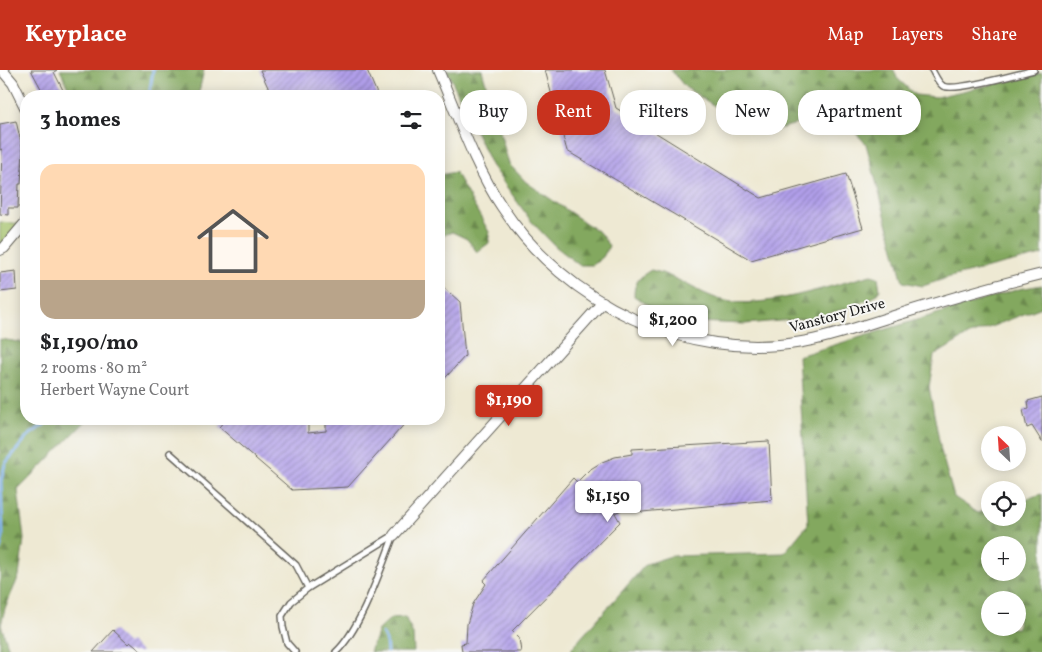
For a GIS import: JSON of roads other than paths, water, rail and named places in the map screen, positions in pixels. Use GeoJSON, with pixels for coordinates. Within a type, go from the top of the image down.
{"type":"FeatureCollection","features":[{"type":"Feature","properties":{"kind":"street"},"geometry":{"type":"LineString","coordinates":[[2,70],[13,83],[20,97]]}},
{"type":"Feature","properties":{"kind":"street","name":"Vanstory Drive"},"geometry":{"type":"LineString","coordinates":[[438,70],[481,170],[503,209],[527,240],[554,268],[578,287],[652,327],[677,335],[722,344],[767,345],[802,342],[982,288],[1042,274]]}},
{"type":"Feature","properties":{"kind":"street"},"geometry":{"type":"LineString","coordinates":[[0,250],[4,248],[20,229]]}},
{"type":"Feature","properties":{"kind":"street"},"geometry":{"type":"LineString","coordinates":[[394,535],[603,302]]}},
{"type":"Feature","properties":{"kind":"lane"},"geometry":{"type":"LineString","coordinates":[[932,70],[941,85],[948,88],[967,86],[1034,70]]}},
{"type":"Feature","properties":{"kind":"lane"},"geometry":{"type":"LineString","coordinates":[[170,453],[296,565],[308,588]]}},
{"type":"Feature","properties":{"kind":"lane"},"geometry":{"type":"LineString","coordinates":[[295,652],[284,636],[282,616],[291,602],[308,588],[394,535]]}},
{"type":"Feature","properties":{"kind":"lane"},"geometry":{"type":"LineString","coordinates":[[336,652],[346,643],[364,610],[394,535]]}},
{"type":"Feature","properties":{"kind":"waterway"},"geometry":{"type":"LineString","coordinates":[[150,90],[153,70]]}},
{"type":"Feature","properties":{"kind":"waterway"},"geometry":{"type":"LineString","coordinates":[[0,550],[3,537],[1,481],[5,464],[28,436],[44,425]]}},
{"type":"Feature","properties":{"kind":"waterway"},"geometry":{"type":"LineString","coordinates":[[382,633],[386,641],[387,652]]}}]}
